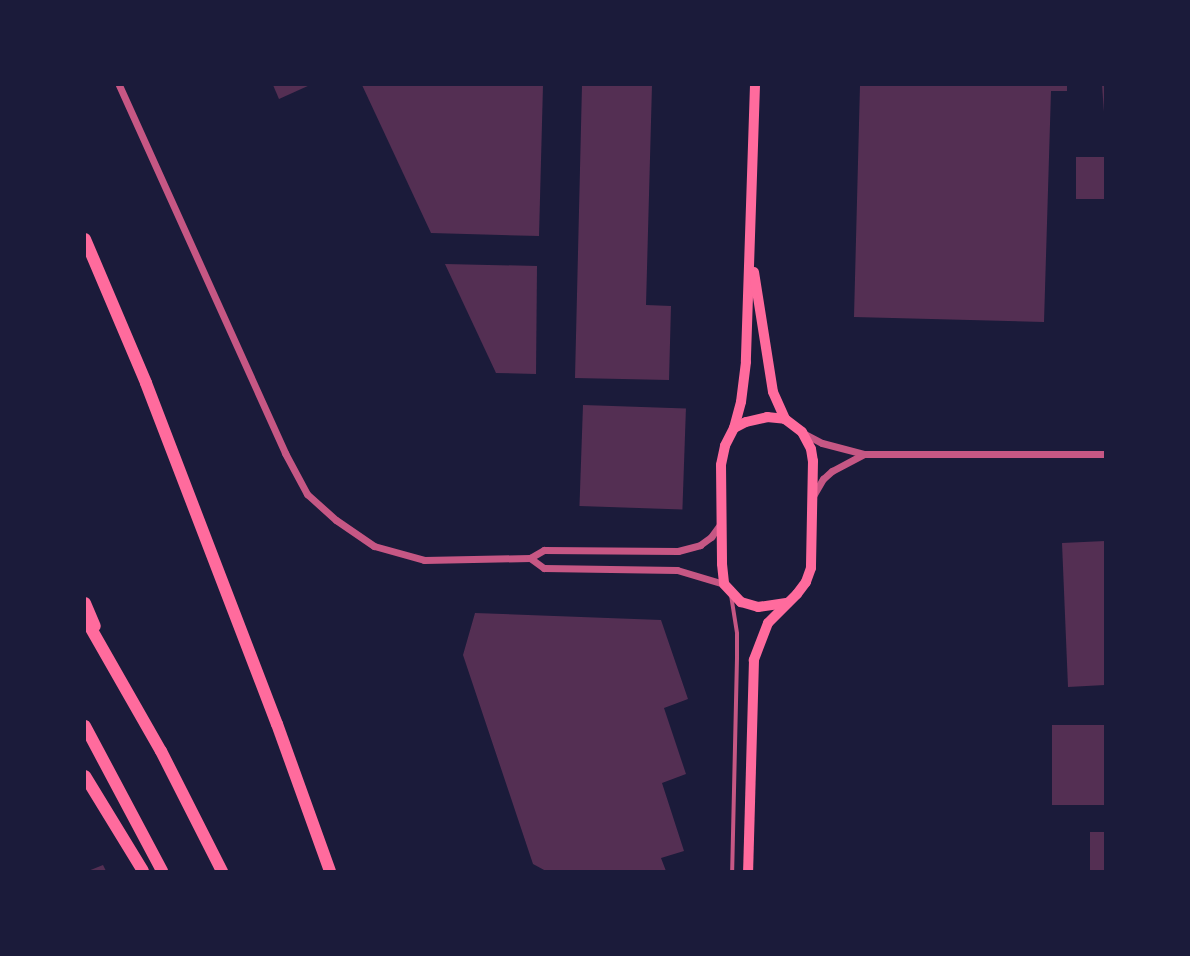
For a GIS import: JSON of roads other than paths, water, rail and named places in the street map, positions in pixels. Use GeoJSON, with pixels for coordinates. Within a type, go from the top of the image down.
{"type":"FeatureCollection","features":[{"type":"Feature","properties":{"kind":"highway"},"geometry":{"type":"LineString","coordinates":[[85,240],[146,383],[277,724],[330,871]]}},
{"type":"Feature","properties":{"kind":"highway"},"geometry":{"type":"LineString","coordinates":[[85,603],[110,660]]}},
{"type":"Feature","properties":{"kind":"highway"},"geometry":{"type":"LineString","coordinates":[[85,618],[110,660],[222,871]]}},
{"type":"Feature","properties":{"kind":"highway"},"geometry":{"type":"LineString","coordinates":[[85,726],[162,871]]}},
{"type":"Feature","properties":{"kind":"highway"},"geometry":{"type":"LineString","coordinates":[[85,776],[143,871]]}},
{"type":"Feature","properties":{"kind":"main road"},"geometry":{"type":"LineString","coordinates":[[755,85],[746,362],[741,402],[734,428],[725,446],[721,465],[721,523],[727,588],[747,606],[769,607],[788,603]]}},
{"type":"Feature","properties":{"kind":"main road"},"geometry":{"type":"LineString","coordinates":[[748,871],[754,660],[768,622],[788,603],[806,582],[811,568],[812,497],[812,449],[802,432],[785,419],[772,392],[751,244]]}},
{"type":"Feature","properties":{"kind":"main road"},"geometry":{"type":"LineString","coordinates":[[734,428],[746,422],[767,418],[785,419]]}},
{"type":"Feature","properties":{"kind":"street"},"geometry":{"type":"LineString","coordinates":[[119,85],[285,453],[307,494],[336,520],[374,546],[424,560],[530,558],[544,550],[678,551],[700,545],[711,537],[721,523]]}},
{"type":"Feature","properties":{"kind":"street"},"geometry":{"type":"LineString","coordinates":[[802,432],[822,443],[864,454],[1105,454]]}},
{"type":"Feature","properties":{"kind":"street"},"geometry":{"type":"LineString","coordinates":[[812,497],[823,479],[832,471],[864,454]]}},
{"type":"Feature","properties":{"kind":"street"},"geometry":{"type":"LineString","coordinates":[[530,558],[544,568],[677,570],[727,588],[737,634],[732,871]]}}]}
